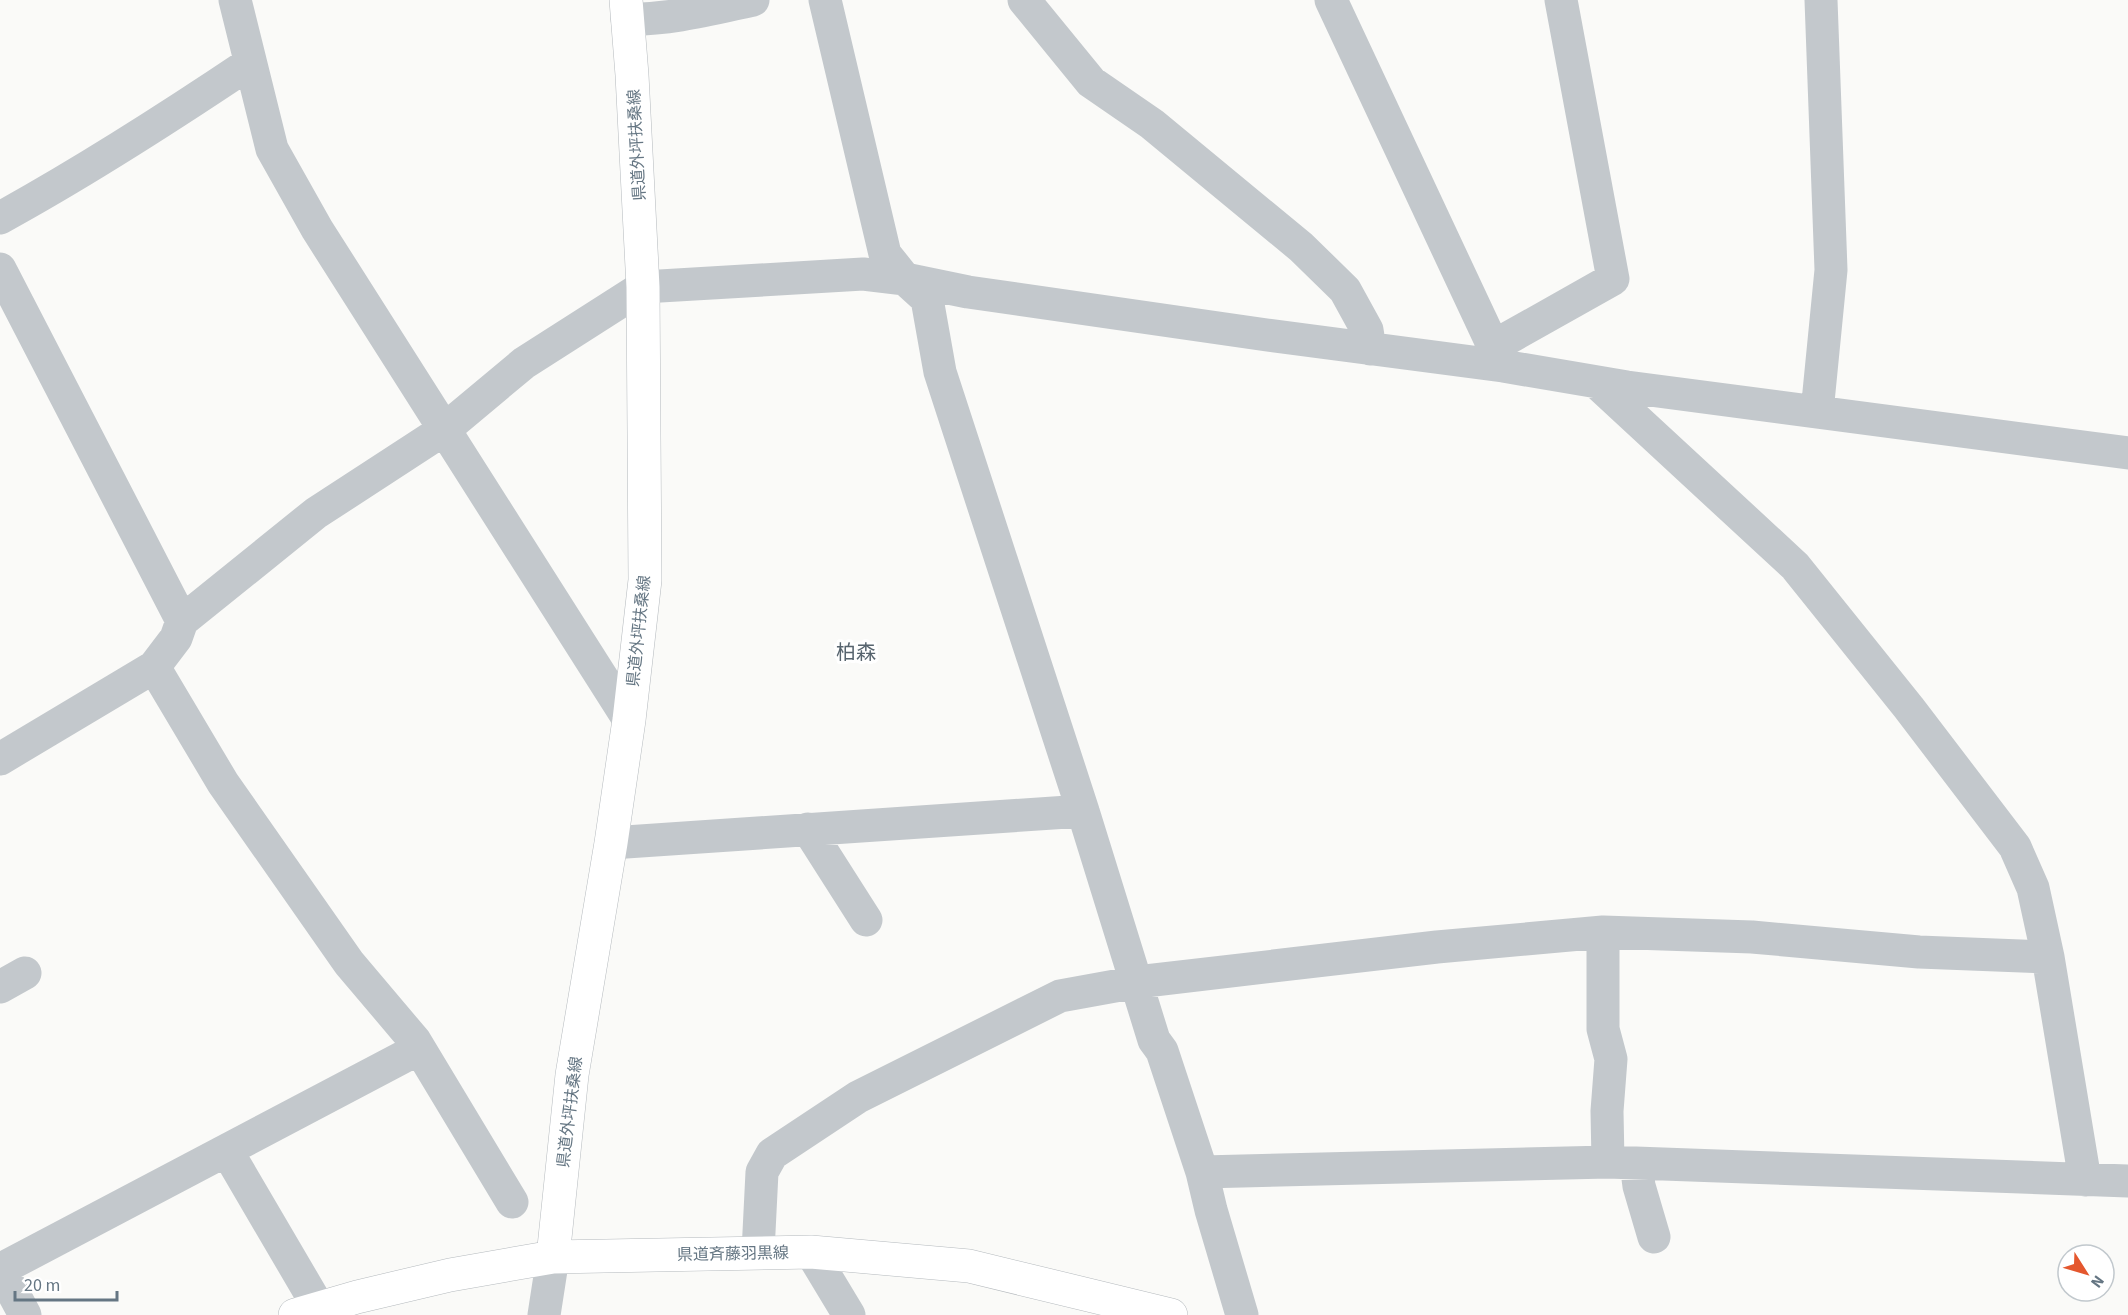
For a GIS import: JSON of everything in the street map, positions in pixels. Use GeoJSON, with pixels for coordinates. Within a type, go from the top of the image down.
{"type":"FeatureCollection","features":[{"type":"Feature","properties":{"kind":"main road","name":"県道外坪扶桑線"},"geometry":{"type":"LineString","coordinates":[[553,1257],[572,1075],[611,843],[645,580],[643,287],[632,75],[626,9]]}},
{"type":"Feature","properties":{"kind":"main road","name":"県道斉藤羽黒線"},"geometry":{"type":"LineString","coordinates":[[307,1311],[450,1275],[553,1257],[812,1252],[969,1266],[1171,1315]]}},
{"type":"Feature","properties":{"kind":"street"},"geometry":{"type":"LineString","coordinates":[[235,0],[272,149],[317,229],[628,720]]}},
{"type":"Feature","properties":{"kind":"street"},"geometry":{"type":"LineString","coordinates":[[626,9],[651,19],[684,15],[753,0]]}},
{"type":"Feature","properties":{"kind":"street"},"geometry":{"type":"LineString","coordinates":[[825,0],[885,254],[905,279],[927,299],[944,383],[1083,811],[1154,1040],[1162,1051],[1202,1172],[1242,1315]]}},
{"type":"Feature","properties":{"kind":"street"},"geometry":{"type":"LineString","coordinates":[[1024,0],[1091,82],[1152,124],[1205,167],[1301,247],[1345,290],[1367,330],[1370,349]]}},
{"type":"Feature","properties":{"kind":"street"},"geometry":{"type":"LineString","coordinates":[[1332,0],[1499,356]]}},
{"type":"Feature","properties":{"kind":"street"},"geometry":{"type":"LineString","coordinates":[[1499,356],[1613,279],[1560,0]]}},
{"type":"Feature","properties":{"kind":"street"},"geometry":{"type":"LineString","coordinates":[[1817,412],[1831,270],[1821,0]]}},
{"type":"Feature","properties":{"kind":"street"},"geometry":{"type":"LineString","coordinates":[[0,218],[66,182],[250,63]]}},
{"type":"Feature","properties":{"kind":"street"},"geometry":{"type":"LineString","coordinates":[[0,759],[154,668],[176,638],[182,621],[316,513],[445,429],[524,363],[643,287],[862,274],[905,279],[968,292],[1370,349],[1499,356],[1597,382],[2128,453]]}},
{"type":"Feature","properties":{"kind":"street"},"geometry":{"type":"LineString","coordinates":[[3,281],[182,621]]}},
{"type":"Feature","properties":{"kind":"street"},"geometry":{"type":"LineString","coordinates":[[1597,382],[1795,566],[1909,708],[2015,847],[2033,888],[2048,957],[2085,1180]]}},
{"type":"Feature","properties":{"kind":"street"},"geometry":{"type":"LineString","coordinates":[[154,668],[223,783],[349,963],[415,1041],[512,1202]]}},
{"type":"Feature","properties":{"kind":"street"},"geometry":{"type":"LineString","coordinates":[[611,843],[1083,811]]}},
{"type":"Feature","properties":{"kind":"street"},"geometry":{"type":"LineString","coordinates":[[808,830],[866,920]]}},
{"type":"Feature","properties":{"kind":"street"},"geometry":{"type":"LineString","coordinates":[[758,1252],[762,1172],[771,1154],[858,1096],[1060,996],[1137,982],[1437,947],[1603,932],[1752,937],[1919,952],[2048,957]]}},
{"type":"Feature","properties":{"kind":"street"},"geometry":{"type":"LineString","coordinates":[[1603,932],[1603,1029],[1611,1059],[1607,1111],[1622,1163],[1640,1185],[1654,1237]]}},
{"type":"Feature","properties":{"kind":"street"},"geometry":{"type":"LineString","coordinates":[[25,1315],[0,1268],[407,1055],[415,1041]]}},
{"type":"Feature","properties":{"kind":"street"},"geometry":{"type":"LineString","coordinates":[[226,1151],[307,1311]]}},
{"type":"Feature","properties":{"kind":"street"},"geometry":{"type":"LineString","coordinates":[[1202,1172],[1622,1163],[2128,1182]]}},
{"type":"Feature","properties":{"kind":"street"},"geometry":{"type":"LineString","coordinates":[[812,1252],[849,1315]]}},
{"type":"Feature","properties":{"kind":"street"},"geometry":{"type":"LineString","coordinates":[[544,1315],[553,1257]]}},
{"type":"Feature","properties":{"kind":"district","name":"柏森"},"geometry":{"type":"Point","coordinates":[856,652]}}]}
